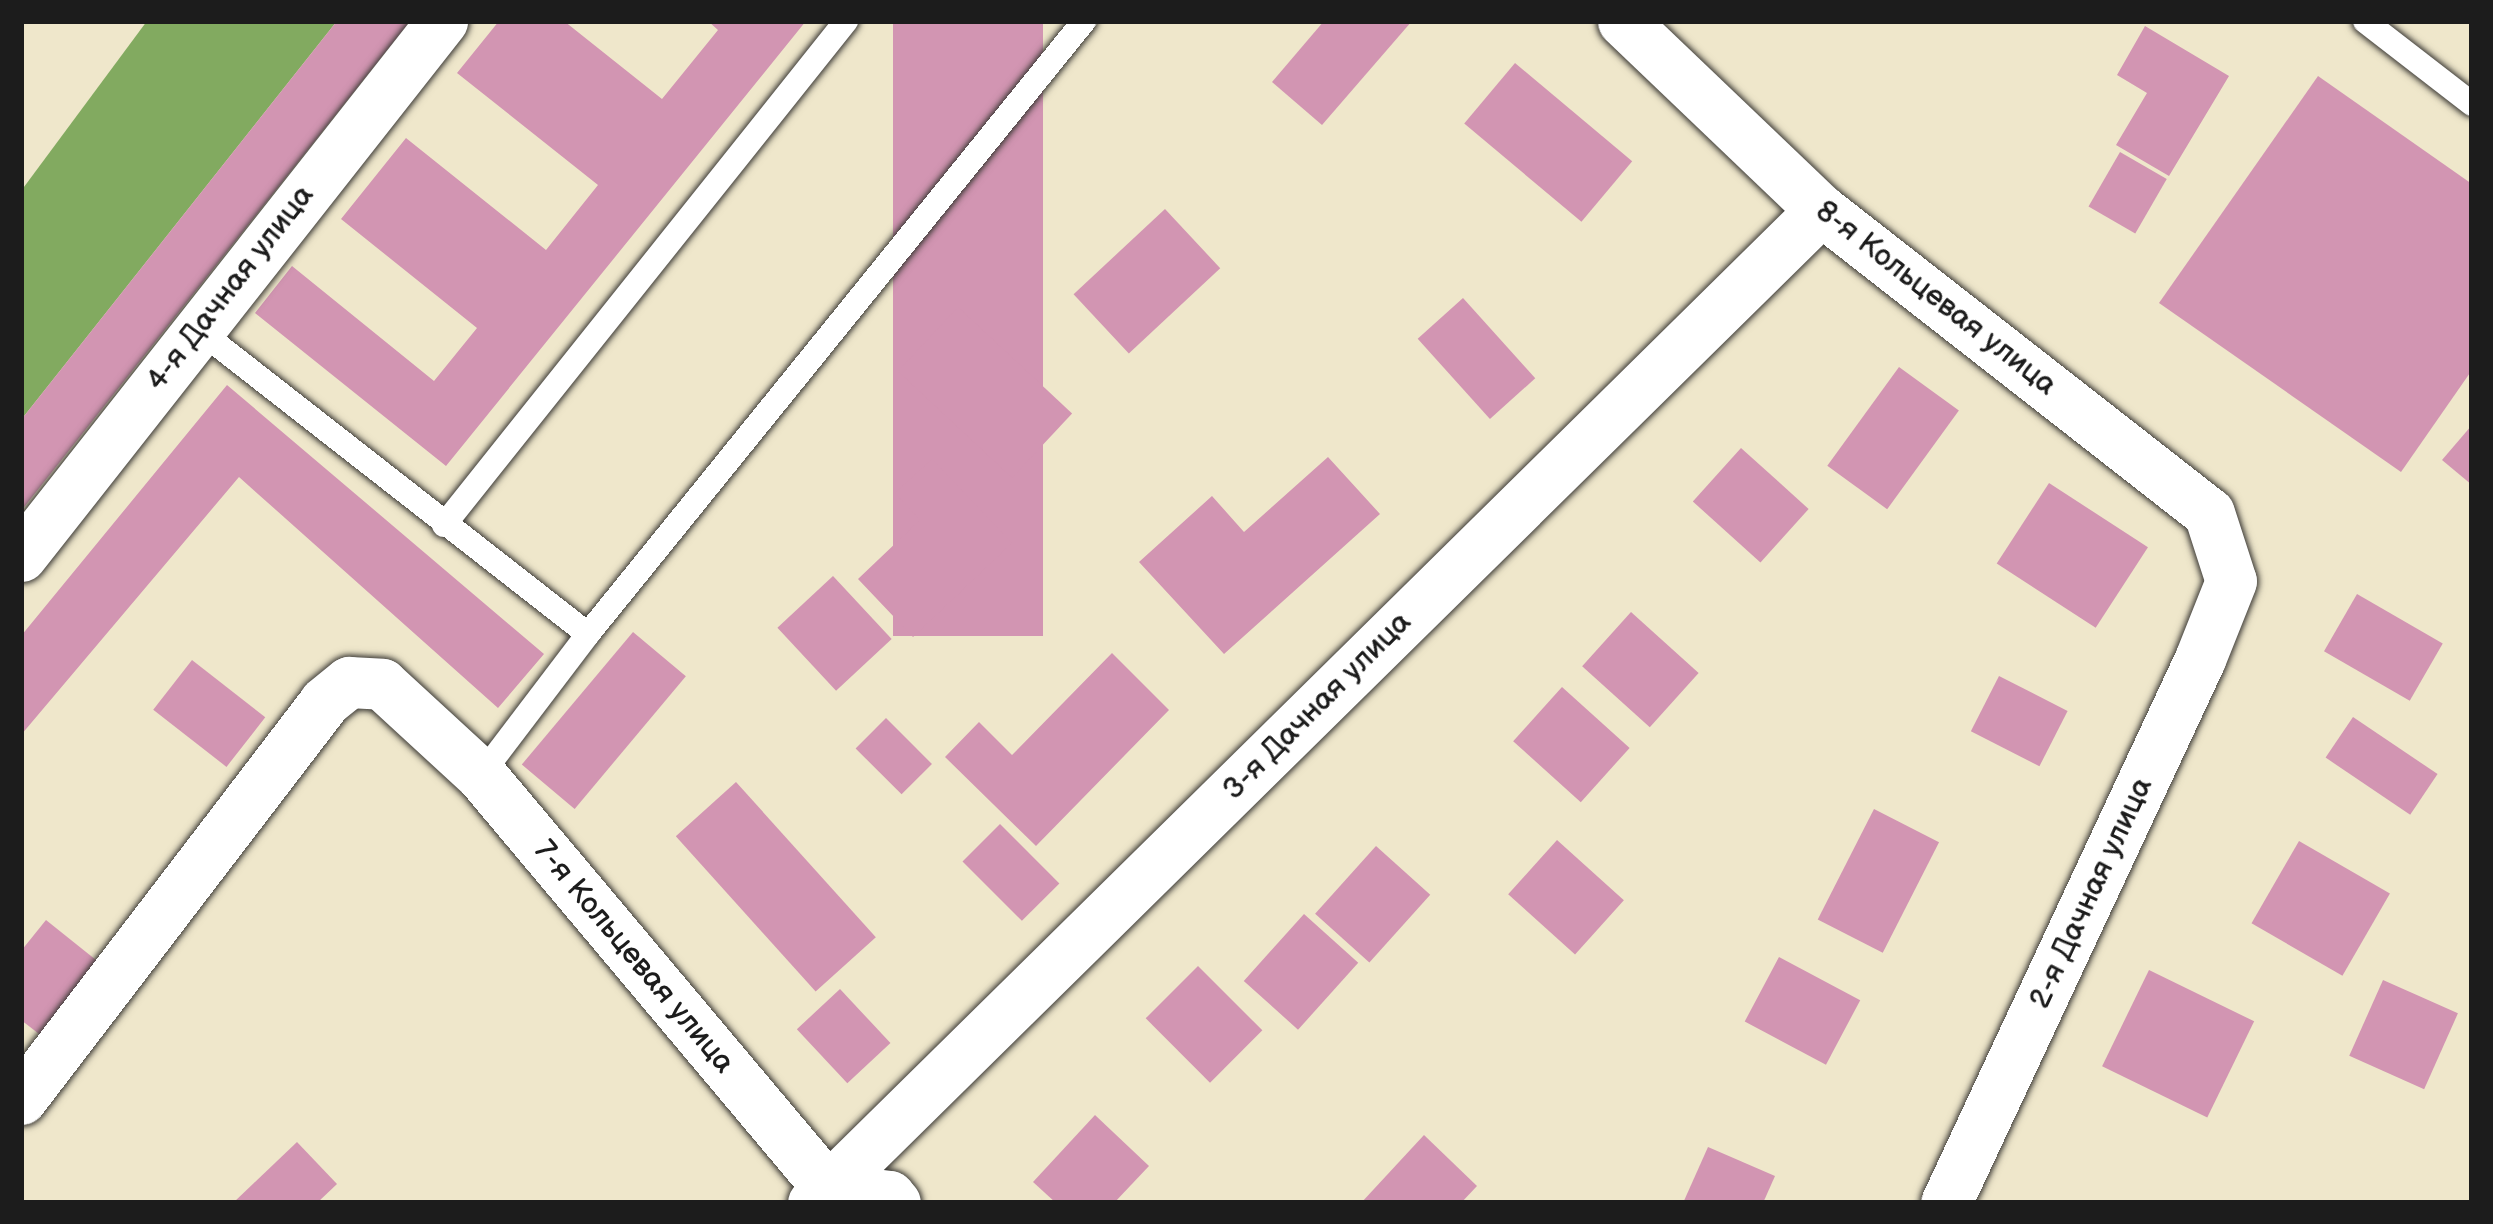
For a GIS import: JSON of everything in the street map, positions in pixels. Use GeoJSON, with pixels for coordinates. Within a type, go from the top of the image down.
{"type":"FeatureCollection","features":[{"type":"Feature","properties":{"kind":"street","name":"4-я Дачная улица"},"geometry":{"type":"LineString","coordinates":[[21,556],[442,21]]}},
{"type":"Feature","properties":{"kind":"street","name":"8-я Кольцевая улица"},"geometry":{"type":"LineString","coordinates":[[1623,21],[1821,210],[2209,513],[2231,581]]}},
{"type":"Feature","properties":{"kind":"street","name":"3-я Дачная улица"},"geometry":{"type":"LineString","coordinates":[[821,1196],[1821,210]]}},
{"type":"Feature","properties":{"kind":"street","name":"2-я Дачная улица"},"geometry":{"type":"LineString","coordinates":[[1946,1203],[2190,680],[2231,581]]}},
{"type":"Feature","properties":{"kind":"street","name":"7-я Кольцевая улица"},"geometry":{"type":"LineString","coordinates":[[21,1099],[324,702],[350,682],[382,684],[481,775],[821,1196]]}},
{"type":"Feature","properties":{"kind":"street"},"geometry":{"type":"LineString","coordinates":[[821,1196],[889,1196],[895,1203]]}},
{"type":"Feature","properties":{"kind":"lane"},"geometry":{"type":"LineString","coordinates":[[444,525],[846,21]]}},
{"type":"Feature","properties":{"kind":"lane"},"geometry":{"type":"LineString","coordinates":[[481,775],[587,634],[1084,21]]}},
{"type":"Feature","properties":{"kind":"lane"},"geometry":{"type":"LineString","coordinates":[[2365,21],[2472,104]]}},
{"type":"Feature","properties":{"kind":"lane"},"geometry":{"type":"LineString","coordinates":[[196,328],[587,634]]}},
{"type":"Feature","properties":{"kind":"green space"},"geometry":{"type":"Polygon","coordinates":[[[147,21],[337,21],[21,420],[21,191],[147,21]]]}},
{"type":"Feature","properties":{"kind":"building"},"geometry":{"type":"Polygon","coordinates":[[[337,21],[410,21],[21,511],[21,420],[337,21]]]}},
{"type":"Feature","properties":{"kind":"building"},"geometry":{"type":"Polygon","coordinates":[[[499,21],[564,21],[662,99],[718,30],[708,21],[806,21],[446,466],[255,313],[292,266],[434,381],[477,328],[341,219],[406,138],[546,250],[598,185],[457,73],[499,21]]]}},
{"type":"Feature","properties":{"kind":"building"},"geometry":{"type":"Polygon","coordinates":[[[893,21],[1043,21],[1043,636],[893,636],[893,21]]]}},
{"type":"Feature","properties":{"kind":"building"},"geometry":{"type":"Polygon","coordinates":[[[1324,21],[1412,21],[1322,125],[1272,82],[1324,21]]]}},
{"type":"Feature","properties":{"kind":"building"},"geometry":{"type":"Polygon","coordinates":[[[2145,26],[2229,76],[2169,176],[2116,145],[2147,93],[2117,75],[2145,26]]]}},
{"type":"Feature","properties":{"kind":"building"},"geometry":{"type":"Polygon","coordinates":[[[1515,63],[1632,161],[1581,222],[1464,124],[1515,63]]]}},
{"type":"Feature","properties":{"kind":"building"},"geometry":{"type":"Polygon","coordinates":[[[2318,76],[2472,184],[2472,370],[2401,472],[2159,303],[2318,76]]]}},
{"type":"Feature","properties":{"kind":"building"},"geometry":{"type":"Polygon","coordinates":[[[2120,152],[2167,179],[2135,234],[2088,207],[2120,152]]]}},
{"type":"Feature","properties":{"kind":"building"},"geometry":{"type":"Polygon","coordinates":[[[1165,209],[1220,268],[1129,353],[1074,294],[1165,209]]]}},
{"type":"Feature","properties":{"kind":"building"},"geometry":{"type":"Polygon","coordinates":[[[1463,298],[1535,378],[1490,419],[1418,339],[1463,298]]]}},
{"type":"Feature","properties":{"kind":"building"},"geometry":{"type":"Polygon","coordinates":[[[958,307],[1072,413],[1012,478],[898,371],[958,307]]]}},
{"type":"Feature","properties":{"kind":"building"},"geometry":{"type":"Polygon","coordinates":[[[1899,367],[1959,410],[1887,509],[1827,466],[1899,367]]]}},
{"type":"Feature","properties":{"kind":"building"},"geometry":{"type":"Polygon","coordinates":[[[227,385],[544,654],[498,708],[239,477],[21,735],[21,636],[227,385]]]}},
{"type":"Feature","properties":{"kind":"building"},"geometry":{"type":"Polygon","coordinates":[[[2472,425],[2472,485],[2442,460],[2472,425]]]}},
{"type":"Feature","properties":{"kind":"building"},"geometry":{"type":"Polygon","coordinates":[[[1741,448],[1809,509],[1760,562],[1693,502],[1741,448]]]}},
{"type":"Feature","properties":{"kind":"building"},"geometry":{"type":"Polygon","coordinates":[[[1328,457],[1380,514],[1224,654],[1139,562],[1212,496],[1244,532],[1328,457]]]}},
{"type":"Feature","properties":{"kind":"building"},"geometry":{"type":"Polygon","coordinates":[[[932,459],[1012,543],[913,637],[858,579],[920,520],[895,493],[932,459]]]}},
{"type":"Feature","properties":{"kind":"building"},"geometry":{"type":"Polygon","coordinates":[[[2049,483],[2148,547],[2096,628],[1997,564],[2049,483]]]}},
{"type":"Feature","properties":{"kind":"building"},"geometry":{"type":"Polygon","coordinates":[[[833,576],[892,639],[836,691],[777,628],[833,576]]]}},
{"type":"Feature","properties":{"kind":"building"},"geometry":{"type":"Polygon","coordinates":[[[2357,594],[2443,644],[2410,701],[2324,651],[2357,594]]]}},
{"type":"Feature","properties":{"kind":"building"},"geometry":{"type":"Polygon","coordinates":[[[1631,612],[1699,673],[1650,727],[1582,666],[1631,612]]]}},
{"type":"Feature","properties":{"kind":"building"},"geometry":{"type":"Polygon","coordinates":[[[633,632],[686,676],[575,809],[522,765],[633,632]]]}},
{"type":"Feature","properties":{"kind":"building"},"geometry":{"type":"Polygon","coordinates":[[[1112,653],[1169,710],[1036,846],[945,757],[979,722],[1012,755],[1112,653]]]}},
{"type":"Feature","properties":{"kind":"building"},"geometry":{"type":"Polygon","coordinates":[[[192,660],[265,717],[226,767],[153,710],[192,660]]]}},
{"type":"Feature","properties":{"kind":"building"},"geometry":{"type":"Polygon","coordinates":[[[1999,676],[2068,711],[2039,766],[1971,731],[1999,676]]]}},
{"type":"Feature","properties":{"kind":"building"},"geometry":{"type":"Polygon","coordinates":[[[1562,687],[1630,748],[1581,802],[1513,741],[1562,687]]]}},
{"type":"Feature","properties":{"kind":"building"},"geometry":{"type":"Polygon","coordinates":[[[2353,717],[2438,774],[2410,815],[2326,758],[2353,717]]]}},
{"type":"Feature","properties":{"kind":"building"},"geometry":{"type":"Polygon","coordinates":[[[886,718],[932,764],[902,794],[856,748],[886,718]]]}},
{"type":"Feature","properties":{"kind":"building"},"geometry":{"type":"Polygon","coordinates":[[[736,782],[876,937],[816,992],[676,836],[736,782]]]}},
{"type":"Feature","properties":{"kind":"building"},"geometry":{"type":"Polygon","coordinates":[[[1874,809],[1939,842],[1883,953],[1818,919],[1874,809]]]}},
{"type":"Feature","properties":{"kind":"building"},"geometry":{"type":"Polygon","coordinates":[[[1000,824],[1059,883],[1022,921],[963,861],[1000,824]]]}},
{"type":"Feature","properties":{"kind":"building"},"geometry":{"type":"Polygon","coordinates":[[[1557,840],[1624,900],[1575,954],[1508,894],[1557,840]]]}},
{"type":"Feature","properties":{"kind":"building"},"geometry":{"type":"Polygon","coordinates":[[[2299,841],[2390,894],[2342,976],[2252,923],[2299,841]]]}},
{"type":"Feature","properties":{"kind":"building"},"geometry":{"type":"Polygon","coordinates":[[[1376,846],[1430,895],[1369,962],[1315,914],[1376,846]]]}},
{"type":"Feature","properties":{"kind":"building"},"geometry":{"type":"Polygon","coordinates":[[[1304,914],[1358,963],[1298,1030],[1244,981],[1304,914]]]}},
{"type":"Feature","properties":{"kind":"building"},"geometry":{"type":"Polygon","coordinates":[[[46,920],[101,964],[43,1037],[21,1020],[21,951],[46,920]]]}},
{"type":"Feature","properties":{"kind":"building"},"geometry":{"type":"Polygon","coordinates":[[[1779,957],[1860,1000],[1826,1065],[1745,1021],[1779,957]]]}},
{"type":"Feature","properties":{"kind":"building"},"geometry":{"type":"Polygon","coordinates":[[[1198,966],[1262,1030],[1210,1083],[1146,1018],[1198,966]]]}},
{"type":"Feature","properties":{"kind":"building"},"geometry":{"type":"Polygon","coordinates":[[[2149,970],[2254,1021],[2207,1117],[2102,1066],[2149,970]]]}},
{"type":"Feature","properties":{"kind":"building"},"geometry":{"type":"Polygon","coordinates":[[[2383,980],[2458,1013],[2424,1089],[2349,1056],[2383,980]]]}},
{"type":"Feature","properties":{"kind":"building"},"geometry":{"type":"Polygon","coordinates":[[[840,989],[890,1043],[847,1083],[797,1029],[840,989]]]}},
{"type":"Feature","properties":{"kind":"building"},"geometry":{"type":"Polygon","coordinates":[[[1095,1115],[1149,1166],[1114,1203],[1056,1203],[1033,1182],[1095,1115]]]}},
{"type":"Feature","properties":{"kind":"building"},"geometry":{"type":"Polygon","coordinates":[[[1424,1135],[1477,1186],[1461,1203],[1361,1203],[1424,1135]]]}},
{"type":"Feature","properties":{"kind":"building"},"geometry":{"type":"Polygon","coordinates":[[[297,1142],[337,1184],[317,1203],[233,1203],[297,1142]]]}},
{"type":"Feature","properties":{"kind":"building"},"geometry":{"type":"Polygon","coordinates":[[[1708,1147],[1775,1176],[1763,1203],[1683,1203],[1708,1147]]]}}]}
